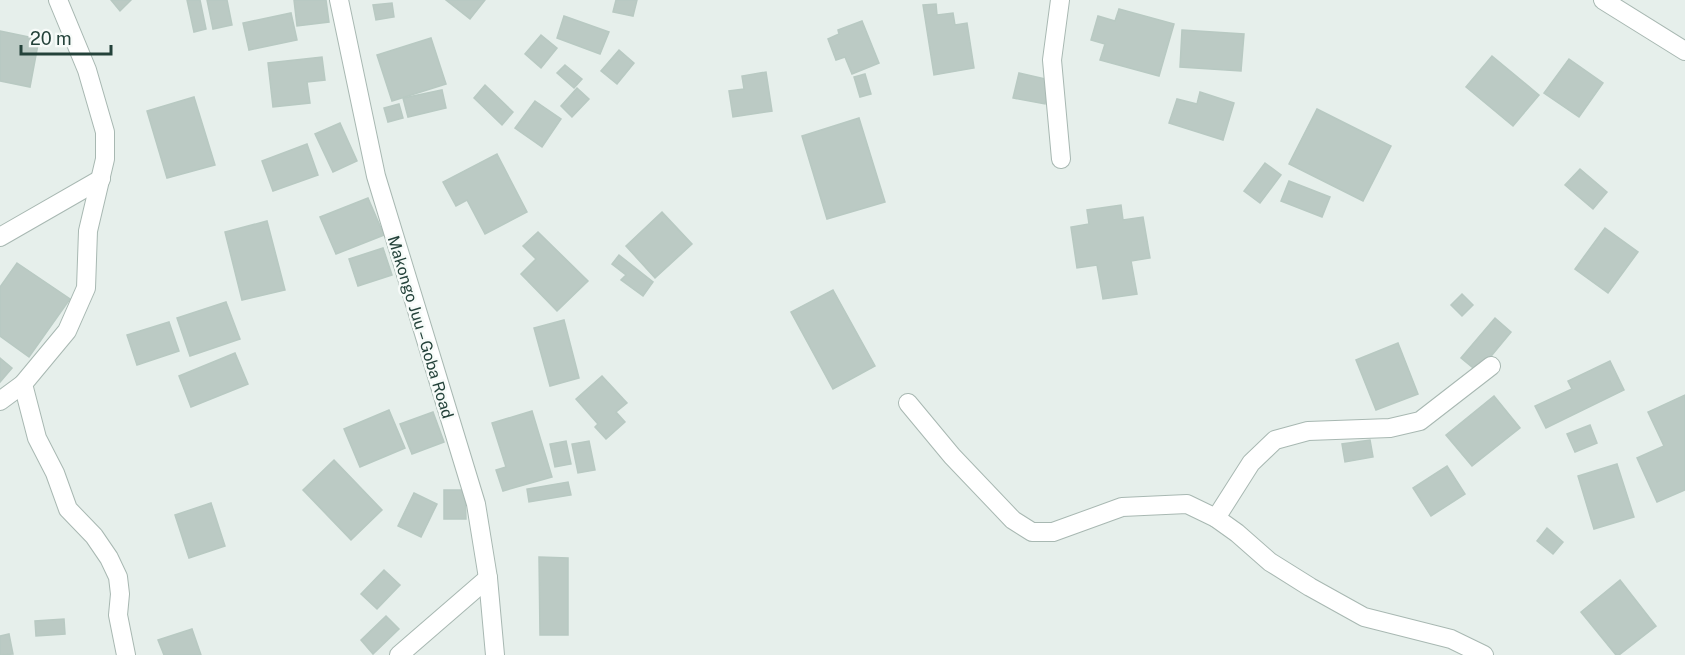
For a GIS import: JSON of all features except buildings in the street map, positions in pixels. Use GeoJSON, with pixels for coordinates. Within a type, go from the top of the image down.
{"type":"FeatureCollection","features":[{"type":"Feature","properties":{"kind":"street"},"geometry":{"type":"LineString","coordinates":[[0,401],[23,384],[67,331],[86,288],[88,231],[105,159],[105,132],[87,70],[58,0]]}},
{"type":"Feature","properties":{"kind":"street","name":"Makongo Juu – Goba Road"},"geometry":{"type":"LineString","coordinates":[[339,0],[376,176],[476,504],[488,578],[495,655]]}},
{"type":"Feature","properties":{"kind":"street"},"geometry":{"type":"LineString","coordinates":[[1060,0],[1052,60],[1061,159]]}},
{"type":"Feature","properties":{"kind":"street"},"geometry":{"type":"LineString","coordinates":[[1603,0],[1685,51]]}},
{"type":"Feature","properties":{"kind":"street"},"geometry":{"type":"LineString","coordinates":[[0,237],[101,179]]}},
{"type":"Feature","properties":{"kind":"street"},"geometry":{"type":"LineString","coordinates":[[1216,518],[1251,463],[1275,440],[1308,431],[1390,428],[1420,421],[1491,366]]}},
{"type":"Feature","properties":{"kind":"street"},"geometry":{"type":"LineString","coordinates":[[23,384],[37,438],[55,473],[68,509],[94,536],[118,576],[120,594],[118,615],[126,655]]}},
{"type":"Feature","properties":{"kind":"street"},"geometry":{"type":"LineString","coordinates":[[908,403],[952,456],[1005,512],[1032,532],[1053,532],[1122,507],[1187,504],[1216,518],[1270,562],[1364,617],[1451,639],[1484,655]]}},
{"type":"Feature","properties":{"kind":"street"},"geometry":{"type":"LineString","coordinates":[[399,655],[488,578]]}}]}
